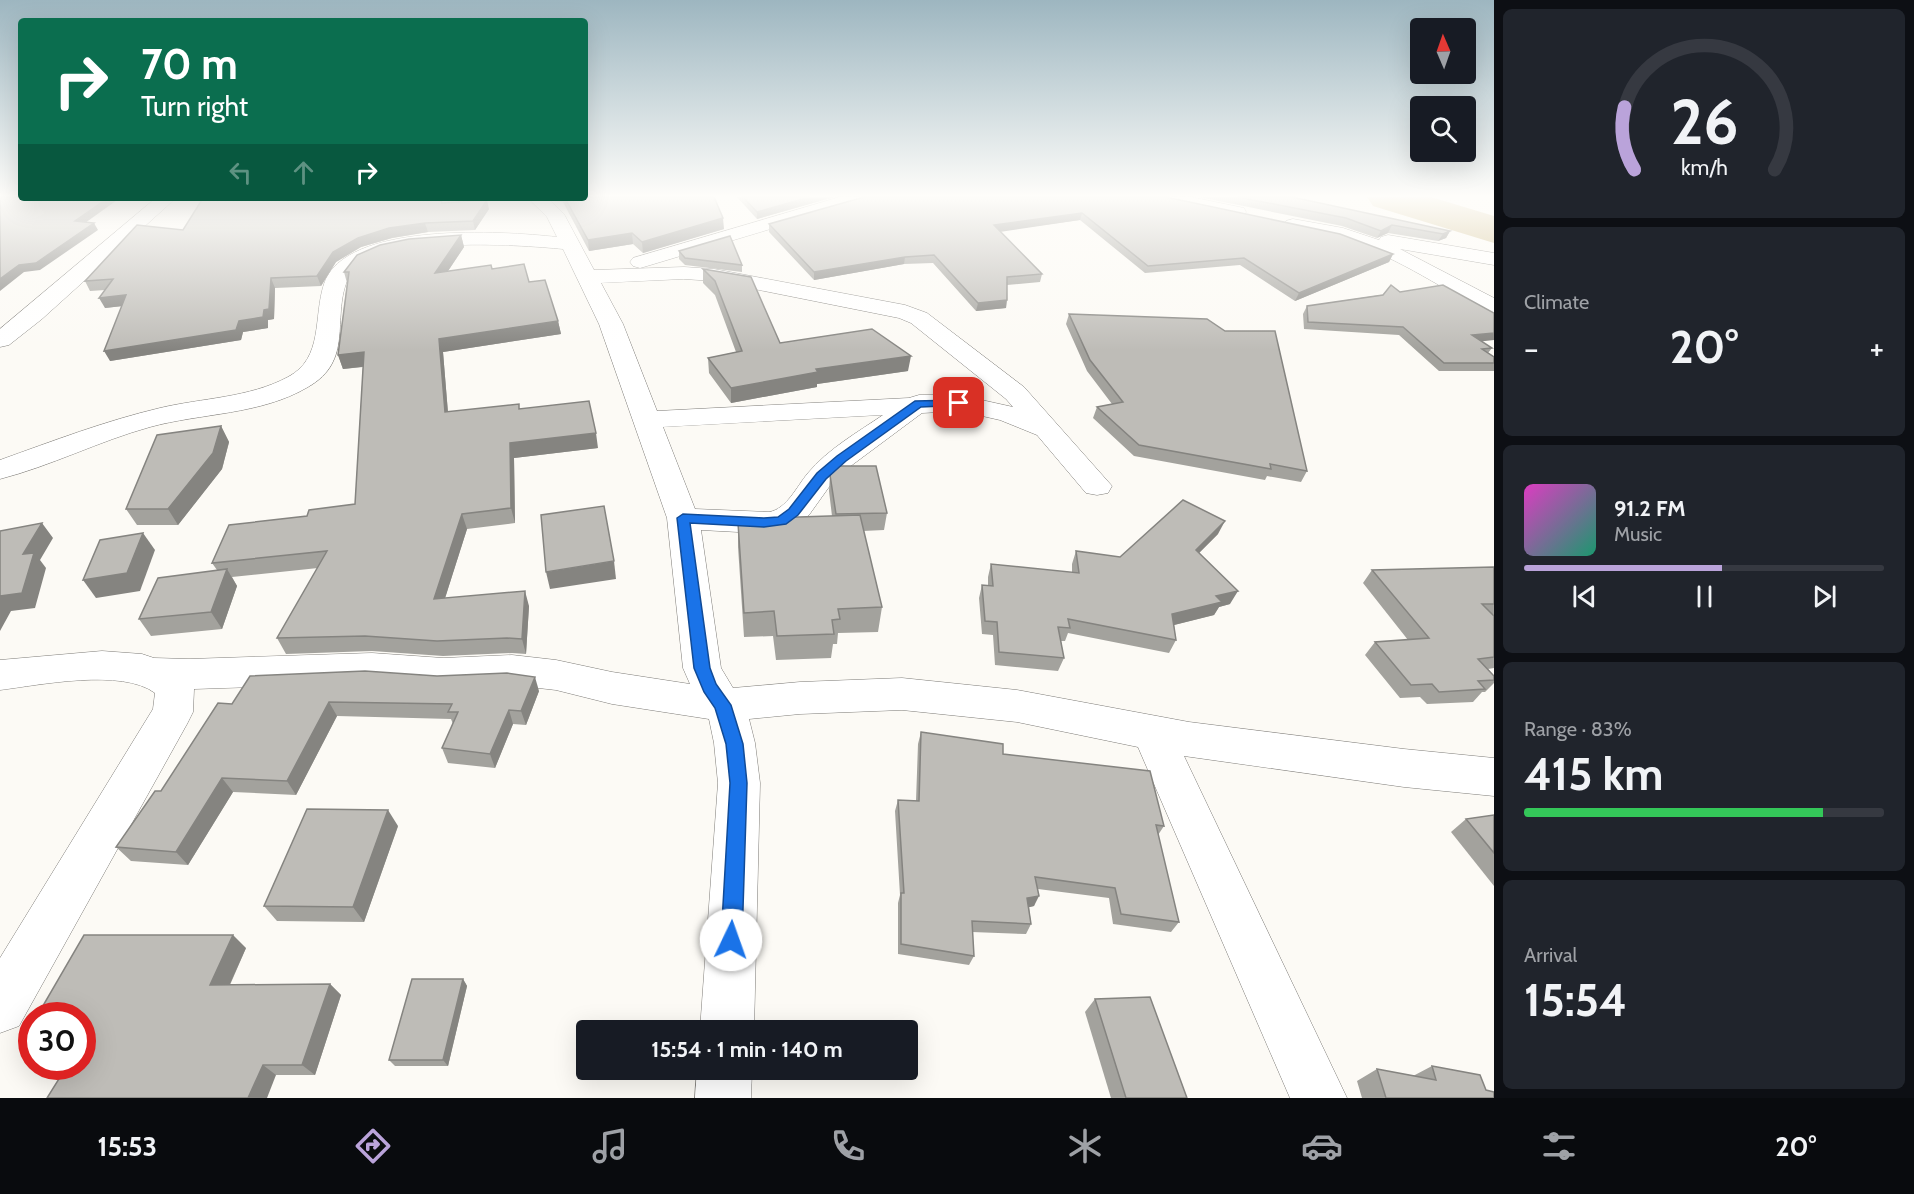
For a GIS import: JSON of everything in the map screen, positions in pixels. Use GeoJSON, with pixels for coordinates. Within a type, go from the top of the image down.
{"type":"FeatureCollection","features":[{"type":"Feature","properties":{"kind":"street"},"geometry":{"type":"LineString","coordinates":[[0,340],[34,314],[109,248]]}},
{"type":"Feature","properties":{"kind":"street"},"geometry":{"type":"LineString","coordinates":[[0,470],[135,422],[274,393],[310,376],[320,366],[326,353],[334,285],[339,274],[349,263],[366,253],[387,248]]}},
{"type":"Feature","properties":{"kind":"street"},"geometry":{"type":"LineString","coordinates":[[573,248],[611,324],[683,518],[702,668],[710,687],[723,705],[735,744],[739,783],[727,1020]]}},
{"type":"Feature","properties":{"kind":"street"},"geometry":{"type":"LineString","coordinates":[[586,277],[689,248]]}},
{"type":"Feature","properties":{"kind":"street"},"geometry":{"type":"LineString","coordinates":[[711,248],[710,256],[720,269],[740,281]]}},
{"type":"Feature","properties":{"kind":"street"},"geometry":{"type":"LineString","coordinates":[[1378,248],[1402,258],[1494,307]]}},
{"type":"Feature","properties":{"kind":"street"},"geometry":{"type":"LineString","coordinates":[[1429,248],[1494,259]]}},
{"type":"Feature","properties":{"kind":"street"},"geometry":{"type":"LineString","coordinates":[[586,277],[684,273],[890,308],[919,318],[1003,382],[1097,486]]}},
{"type":"Feature","properties":{"kind":"street"},"geometry":{"type":"LineString","coordinates":[[648,420],[959,403],[994,409],[1024,419],[1051,434]]}},
{"type":"Feature","properties":{"kind":"street"},"geometry":{"type":"LineString","coordinates":[[683,518],[764,522],[782,520],[794,512],[822,476],[842,459],[919,404]]}},
{"type":"Feature","properties":{"kind":"street"},"geometry":{"type":"LineString","coordinates":[[0,675],[89,666],[189,674],[372,668],[443,673],[512,670],[556,675],[612,688],[723,705],[800,698],[902,694],[1017,706],[1152,733],[1253,749],[1494,777]]}},
{"type":"Feature","properties":{"kind":"street"},"geometry":{"type":"LineString","coordinates":[[0,1006],[173,712],[175,687],[155,673]]}},
{"type":"Feature","properties":{"kind":"street"},"geometry":{"type":"LineString","coordinates":[[1152,733],[1319,1098]]}},
{"type":"Feature","properties":{"kind":"street"},"geometry":{"type":"LineString","coordinates":[[723,1098],[724,1080]]}},
{"type":"Feature","properties":{"kind":"building"},"geometry":{"type":"Polygon","coordinates":[[[0,248],[57,248],[36,263],[19,265],[0,279],[0,248]]]}},
{"type":"Feature","properties":{"kind":"building"},"geometry":{"type":"Polygon","coordinates":[[[115,248],[340,248],[333,252],[317,276],[271,278],[269,309],[264,310],[263,317],[239,321],[236,330],[104,351],[126,295],[99,298],[113,279],[85,281],[115,248]]]}},
{"type":"Feature","properties":{"kind":"building"},"geometry":{"type":"Polygon","coordinates":[[[373,248],[452,248],[435,273],[491,265],[492,269],[524,264],[529,282],[545,280],[558,321],[439,339],[445,412],[519,404],[519,409],[589,401],[596,433],[510,443],[511,508],[462,514],[434,599],[525,591],[522,639],[437,641],[365,636],[277,638],[327,551],[212,563],[229,525],[307,516],[309,510],[355,504],[364,352],[338,355],[349,272],[344,272],[357,255],[373,248]]]}},
{"type":"Feature","properties":{"kind":"building"},"geometry":{"type":"Polygon","coordinates":[[[688,248],[735,248],[742,265],[685,258],[679,251],[688,248]]]}},
{"type":"Feature","properties":{"kind":"building"},"geometry":{"type":"Polygon","coordinates":[[[792,248],[1017,248],[1042,274],[1007,277],[1007,300],[978,303],[934,255],[905,257],[814,272],[792,248]]]}},
{"type":"Feature","properties":{"kind":"building"},"geometry":{"type":"Polygon","coordinates":[[[1126,248],[1378,248],[1393,254],[1299,293],[1244,258],[1148,266],[1126,248]]]}},
{"type":"Feature","properties":{"kind":"building"},"geometry":{"type":"Polygon","coordinates":[[[703,269],[751,277],[780,343],[872,329],[911,356],[816,369],[818,372],[731,388],[708,358],[742,351],[715,281],[703,269]]]}},
{"type":"Feature","properties":{"kind":"building"},"geometry":{"type":"Polygon","coordinates":[[[1391,285],[1400,292],[1443,285],[1494,313],[1494,333],[1472,335],[1492,348],[1482,349],[1494,357],[1494,363],[1444,363],[1403,327],[1308,322],[1307,306],[1383,295],[1391,285]]]}},
{"type":"Feature","properties":{"kind":"building"},"geometry":{"type":"Polygon","coordinates":[[[1069,314],[1207,319],[1225,331],[1275,331],[1307,471],[1270,464],[1271,469],[1139,445],[1097,407],[1123,402],[1090,360],[1069,314]]]}},
{"type":"Feature","properties":{"kind":"building"},"geometry":{"type":"Polygon","coordinates":[[[221,426],[213,453],[168,509],[126,509],[157,435],[221,426]]]}},
{"type":"Feature","properties":{"kind":"building"},"geometry":{"type":"Polygon","coordinates":[[[837,466],[876,466],[887,513],[836,514],[830,475],[837,466]]]}},
{"type":"Feature","properties":{"kind":"building"},"geometry":{"type":"Polygon","coordinates":[[[1183,500],[1225,521],[1196,550],[1238,591],[1216,596],[1222,602],[1172,614],[1176,640],[1068,619],[1070,628],[1058,627],[1064,658],[999,652],[997,622],[985,621],[982,585],[993,586],[991,564],[1079,573],[1076,551],[1120,557],[1183,500]]]}},
{"type":"Feature","properties":{"kind":"building"},"geometry":{"type":"Polygon","coordinates":[[[604,506],[614,561],[546,572],[541,515],[604,506]]]}},
{"type":"Feature","properties":{"kind":"building"},"geometry":{"type":"Polygon","coordinates":[[[860,515],[882,607],[838,609],[840,619],[832,620],[834,634],[777,636],[774,611],[744,613],[738,523],[768,521],[768,518],[860,515]]]}},
{"type":"Feature","properties":{"kind":"building"},"geometry":{"type":"Polygon","coordinates":[[[42,523],[23,554],[34,553],[22,593],[0,596],[0,531],[42,523]]]}},
{"type":"Feature","properties":{"kind":"building"},"geometry":{"type":"Polygon","coordinates":[[[143,533],[127,573],[83,580],[100,540],[143,533]]]}},
{"type":"Feature","properties":{"kind":"building"},"geometry":{"type":"Polygon","coordinates":[[[1494,567],[1494,604],[1482,604],[1494,616],[1494,657],[1478,659],[1494,676],[1494,680],[1478,681],[1485,689],[1439,692],[1432,684],[1411,685],[1375,642],[1429,638],[1372,570],[1494,567]]]}},
{"type":"Feature","properties":{"kind":"building"},"geometry":{"type":"Polygon","coordinates":[[[227,569],[211,612],[139,619],[158,578],[227,569]]]}},
{"type":"Feature","properties":{"kind":"building"},"geometry":{"type":"Polygon","coordinates":[[[365,671],[437,676],[507,673],[535,677],[521,711],[509,710],[490,754],[442,748],[458,712],[448,712],[452,704],[329,702],[287,781],[222,778],[176,852],[116,847],[155,791],[161,791],[218,703],[232,704],[250,676],[365,671]]]}},
{"type":"Feature","properties":{"kind":"building"},"geometry":{"type":"Polygon","coordinates":[[[921,732],[1003,744],[1003,754],[1150,771],[1164,826],[1156,825],[1179,922],[1121,914],[1115,888],[1035,877],[1039,896],[1027,898],[1031,924],[972,921],[974,956],[901,944],[901,893],[904,893],[898,800],[919,801],[921,732]]]}},
{"type":"Feature","properties":{"kind":"building"},"geometry":{"type":"Polygon","coordinates":[[[307,809],[388,810],[353,907],[264,906],[307,809]]]}},
{"type":"Feature","properties":{"kind":"building"},"geometry":{"type":"Polygon","coordinates":[[[1494,815],[1494,853],[1466,819],[1494,815]]]}},
{"type":"Feature","properties":{"kind":"building"},"geometry":{"type":"Polygon","coordinates":[[[84,935],[233,935],[210,985],[330,984],[302,1065],[263,1065],[248,1098],[47,1098],[58,1080],[96,1080],[96,1002],[45,1002],[84,935]]]}},
{"type":"Feature","properties":{"kind":"building"},"geometry":{"type":"Polygon","coordinates":[[[412,979],[463,979],[443,1060],[389,1060],[412,979]]]}},
{"type":"Feature","properties":{"kind":"building"},"geometry":{"type":"Polygon","coordinates":[[[1150,997],[1187,1098],[1126,1098],[1095,999],[1150,997]]]}},
{"type":"Feature","properties":{"kind":"building"},"geometry":{"type":"Polygon","coordinates":[[[1432,1066],[1480,1075],[1486,1090],[1494,1092],[1494,1098],[1386,1098],[1377,1069],[1436,1080],[1432,1066]]]}},
{"type":"Feature","properties":{"kind":"route"},"geometry":{"type":"LineString","coordinates":[[731,940],[739,783],[735,744],[723,705],[710,687],[702,668],[683,518],[764,522],[782,520],[794,512],[822,476],[842,459],[919,404],[959,403]]}}]}
